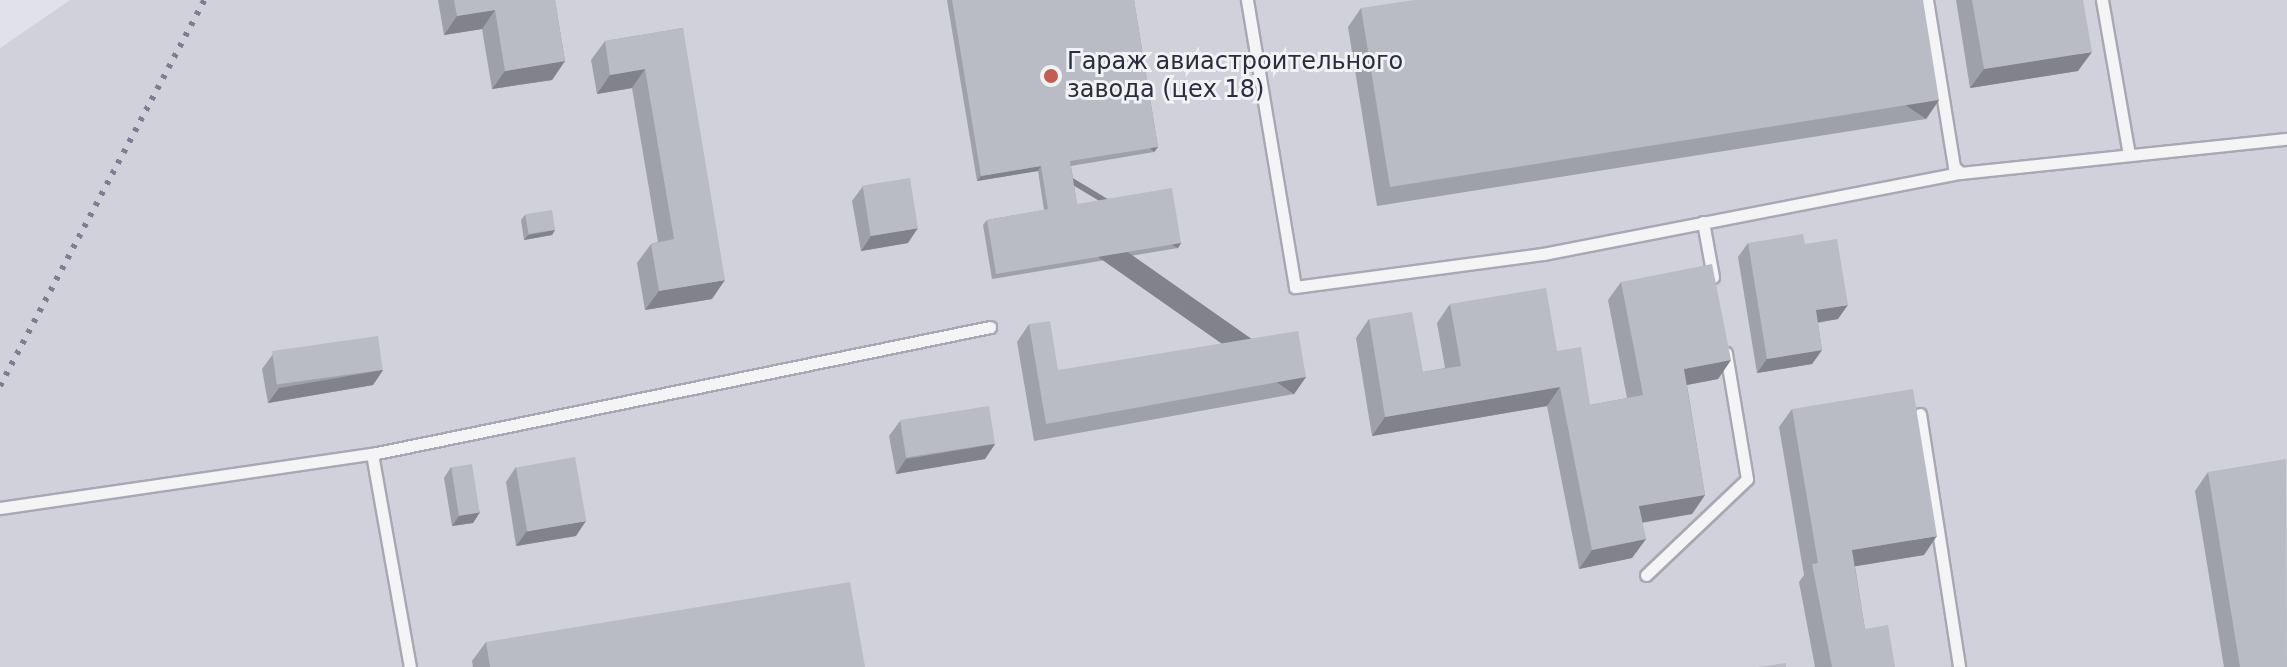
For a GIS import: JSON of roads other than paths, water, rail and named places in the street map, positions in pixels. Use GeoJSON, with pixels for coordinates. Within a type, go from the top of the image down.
{"type":"FeatureCollection","features":[{"type":"Feature","properties":{"kind":"lane"},"geometry":{"type":"LineString","coordinates":[[1247,0],[1295,287],[1543,254],[1961,173],[2287,139]]}},
{"type":"Feature","properties":{"kind":"lane"},"geometry":{"type":"LineString","coordinates":[[1927,0],[1954,167],[1961,173]]}},
{"type":"Feature","properties":{"kind":"lane"},"geometry":{"type":"LineString","coordinates":[[2102,0],[2129,154]]}},
{"type":"Feature","properties":{"kind":"lane"},"geometry":{"type":"LineString","coordinates":[[1703,222],[1716,298]]}},
{"type":"Feature","properties":{"kind":"lane"},"geometry":{"type":"LineString","coordinates":[[0,508],[372,454],[990,327]]}},
{"type":"Feature","properties":{"kind":"lane"},"geometry":{"type":"LineString","coordinates":[[1646,575],[1747,479],[1724,343]]}},
{"type":"Feature","properties":{"kind":"lane"},"geometry":{"type":"LineString","coordinates":[[1920,414],[1959,667]]}},
{"type":"Feature","properties":{"kind":"lane"},"geometry":{"type":"LineString","coordinates":[[372,454],[410,667]]}},
{"type":"Feature","properties":{"kind":"railway"},"geometry":{"type":"LineString","coordinates":[[0,386],[204,0]]}},
{"type":"Feature","properties":{"kind":"place","name":"Гараж авиастроительного завода (цех 18)"},"geometry":{"type":"Point","coordinates":[1051,76]}}]}
